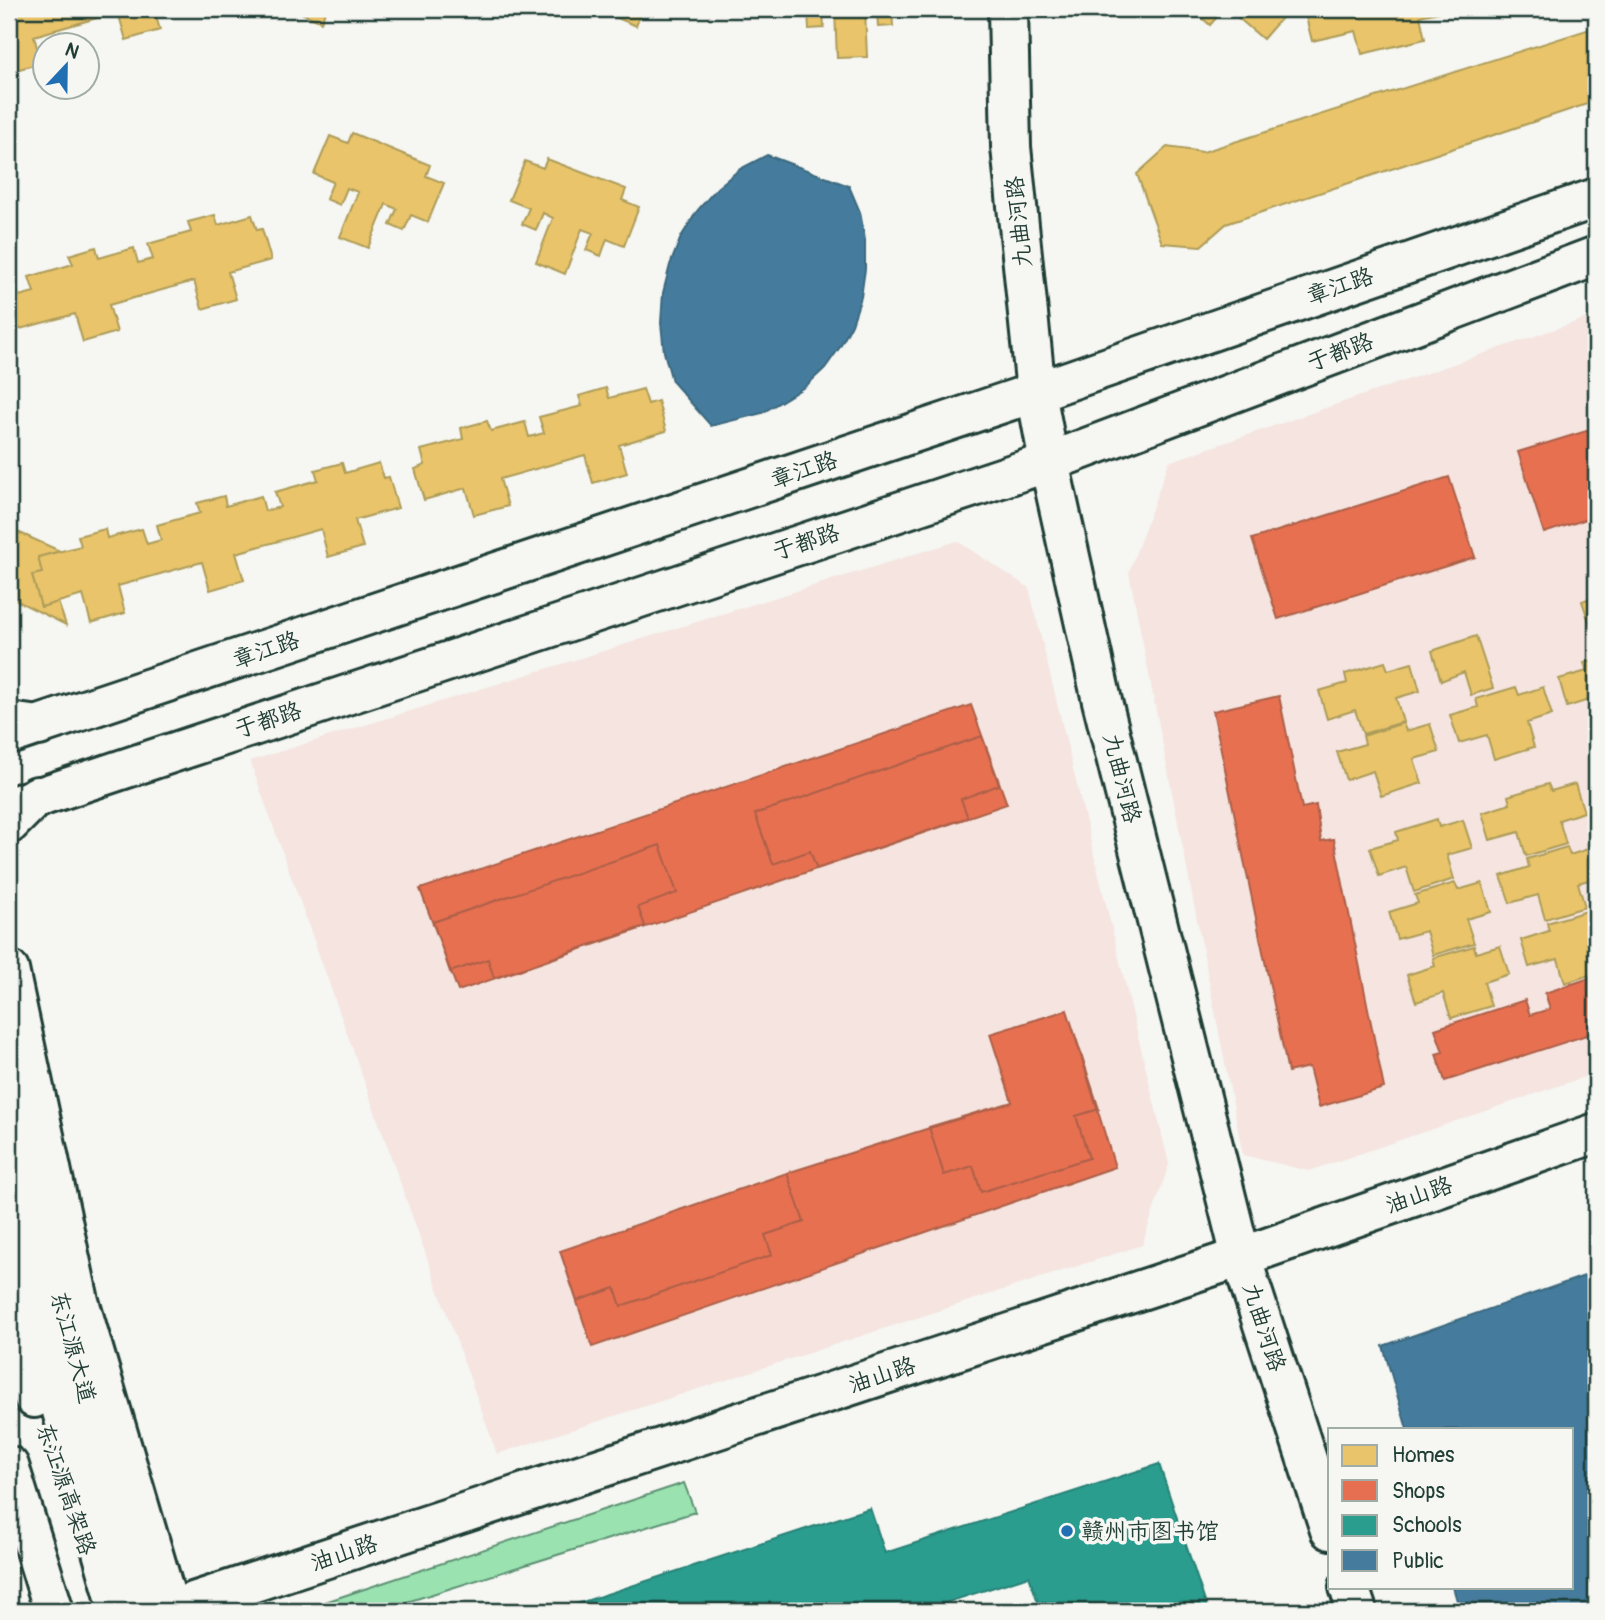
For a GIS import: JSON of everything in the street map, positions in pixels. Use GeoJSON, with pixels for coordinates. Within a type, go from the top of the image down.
{"type":"FeatureCollection","features":[{"type":"Feature","properties":{"kind":"main road","name":"九曲河路"},"geometry":{"type":"LineString","coordinates":[[1008,9],[1011,147],[1036,392],[1049,462],[1102,701],[1241,1257],[1328,1524]]}},
{"type":"Feature","properties":{"kind":"main road","name":"章江路"},"geometry":{"type":"LineString","coordinates":[[16,725],[1036,392],[1596,198]]}},
{"type":"Feature","properties":{"kind":"main road","name":"于都路"},"geometry":{"type":"LineString","coordinates":[[23,801],[1049,462],[1596,256]]}},
{"type":"Feature","properties":{"kind":"main road"},"geometry":{"type":"LineString","coordinates":[[9,824],[23,801]]}},
{"type":"Feature","properties":{"kind":"main road"},"geometry":{"type":"LineString","coordinates":[[9,840],[24,812],[23,801]]}},
{"type":"Feature","properties":{"kind":"main road"},"geometry":{"type":"LineString","coordinates":[[9,970],[79,1301],[163,1611]]}},
{"type":"Feature","properties":{"kind":"main road","name":"东江源大道"},"geometry":{"type":"LineString","coordinates":[[9,1081],[63,1311],[163,1611]]}},
{"type":"Feature","properties":{"kind":"main road","name":"油山路"},"geometry":{"type":"LineString","coordinates":[[163,1611],[1241,1257],[1596,1133]]}},
{"type":"Feature","properties":{"kind":"main road"},"geometry":{"type":"LineString","coordinates":[[9,1209],[32,1306],[119,1611]]}},
{"type":"Feature","properties":{"kind":"main road","name":"东江源高架路"},"geometry":{"type":"LineString","coordinates":[[9,1328],[109,1611]]}},
{"type":"Feature","properties":{"kind":"main road","name":"东江源高架路"},"geometry":{"type":"LineString","coordinates":[[9,1466],[54,1611]]}},
{"type":"Feature","properties":{"kind":"main road"},"geometry":{"type":"LineString","coordinates":[[9,1524],[42,1611]]}},
{"type":"Feature","properties":{"kind":"main road"},"geometry":{"type":"LineString","coordinates":[[1349,1588],[1357,1611]]}},
{"type":"Feature","properties":{"kind":"shaded area"},"geometry":{"type":"Polygon","coordinates":[[[1596,315],[1596,1073],[1309,1171],[1243,1155],[1129,572],[1169,462],[1596,315]]]}},
{"type":"Feature","properties":{"kind":"shaded area"},"geometry":{"type":"Polygon","coordinates":[[[957,541],[1029,588],[1169,1164],[1142,1245],[497,1454],[250,761],[957,541]]]}},
{"type":"Feature","properties":{"kind":"green space"},"geometry":{"type":"Polygon","coordinates":[[[684,1483],[695,1512],[378,1611],[298,1611],[684,1483]]]}},
{"type":"Feature","properties":{"kind":"building: Homes"},"geometry":{"type":"Polygon","coordinates":[[[9,9],[154,9],[160,30],[126,40],[118,12],[48,32],[32,32],[32,66],[9,72],[9,9]]]}},
{"type":"Feature","properties":{"kind":"building: Homes"},"geometry":{"type":"Polygon","coordinates":[[[293,9],[326,9],[321,22],[293,9]]]}},
{"type":"Feature","properties":{"kind":"building: Homes"},"geometry":{"type":"Polygon","coordinates":[[[610,9],[643,9],[636,26],[608,14],[610,9]]]}},
{"type":"Feature","properties":{"kind":"building: Homes"},"geometry":{"type":"Polygon","coordinates":[[[787,9],[877,9],[865,10],[867,57],[837,58],[835,11],[823,11],[824,28],[809,29],[808,11],[787,12],[787,9]]]}},
{"type":"Feature","properties":{"kind":"building: Homes"},"geometry":{"type":"Polygon","coordinates":[[[877,9],[892,9],[893,26],[878,27],[877,9]]]}},
{"type":"Feature","properties":{"kind":"building: Homes"},"geometry":{"type":"Polygon","coordinates":[[[1192,9],[1224,9],[1210,25],[1192,9]]]}},
{"type":"Feature","properties":{"kind":"building: Homes"},"geometry":{"type":"Polygon","coordinates":[[[1228,9],[1289,9],[1263,39],[1228,9]]]}},
{"type":"Feature","properties":{"kind":"building: Homes"},"geometry":{"type":"Polygon","coordinates":[[[1304,9],[1453,9],[1420,16],[1425,39],[1362,54],[1356,31],[1312,41],[1304,9]]]}},
{"type":"Feature","properties":{"kind":"building: Homes"},"geometry":{"type":"Polygon","coordinates":[[[1596,27],[1596,101],[1226,224],[1201,246],[1162,243],[1137,174],[1167,147],[1203,152],[1596,27]]]}},
{"type":"Feature","properties":{"kind":"building: Homes"},"geometry":{"type":"Polygon","coordinates":[[[352,133],[430,165],[426,176],[444,183],[428,222],[411,215],[404,231],[390,225],[397,209],[386,204],[368,248],[340,237],[358,192],[347,188],[340,205],[326,199],[333,182],[314,174],[330,136],[348,143],[352,133]]]}},
{"type":"Feature","properties":{"kind":"building: Homes"},"geometry":{"type":"Polygon","coordinates":[[[547,159],[626,189],[622,200],[639,207],[624,246],[607,239],[601,256],[586,250],[593,233],[582,229],[565,274],[536,262],[553,218],[543,213],[536,230],[522,224],[529,208],[509,200],[525,161],[543,168],[547,159]]]}},
{"type":"Feature","properties":{"kind":"building: Homes"},"geometry":{"type":"Polygon","coordinates":[[[215,215],[218,225],[252,215],[257,230],[262,229],[271,260],[228,272],[236,299],[202,309],[194,281],[109,305],[117,332],[83,342],[75,314],[9,332],[9,283],[15,281],[19,296],[34,292],[29,277],[73,264],[69,255],[96,247],[99,258],[134,248],[138,263],[153,259],[148,244],[191,232],[188,222],[215,215]]]}},
{"type":"Feature","properties":{"kind":"building: Homes"},"geometry":{"type":"Polygon","coordinates":[[[606,388],[609,398],[643,389],[648,404],[658,401],[666,431],[619,445],[627,473],[593,483],[585,455],[500,479],[508,506],[474,515],[466,488],[424,500],[415,469],[425,465],[421,450],[463,439],[461,428],[487,421],[491,431],[525,422],[529,437],[544,433],[539,417],[582,406],[579,396],[606,388]]]}},
{"type":"Feature","properties":{"kind":"building: Homes"},"geometry":{"type":"Polygon","coordinates":[[[342,463],[345,473],[379,463],[384,478],[389,477],[398,508],[355,520],[363,547],[328,557],[321,529],[236,553],[244,580],[210,590],[202,562],[118,586],[125,613],[91,623],[83,595],[41,607],[32,575],[42,573],[38,557],[81,546],[78,536],[105,529],[107,538],[142,529],[147,544],[161,540],[157,525],[200,513],[197,503],[224,496],[226,506],[261,496],[265,511],[280,507],[275,492],[318,480],[315,470],[342,463]]]}},
{"type":"Feature","properties":{"kind":"building: Homes"},"geometry":{"type":"Polygon","coordinates":[[[9,528],[60,551],[38,557],[42,573],[32,575],[41,607],[58,602],[66,625],[9,597],[9,528]]]}},
{"type":"Feature","properties":{"kind":"building: Homes"},"geometry":{"type":"Polygon","coordinates":[[[1596,596],[1596,642],[1582,601],[1596,596]]]}},
{"type":"Feature","properties":{"kind":"building: Homes"},"geometry":{"type":"Polygon","coordinates":[[[1476,636],[1493,688],[1471,695],[1464,672],[1441,681],[1432,651],[1476,636]]]}},
{"type":"Feature","properties":{"kind":"building: Homes"},"geometry":{"type":"Polygon","coordinates":[[[1596,660],[1596,703],[1595,698],[1567,707],[1559,679],[1587,671],[1584,663],[1596,660]]]}},
{"type":"Feature","properties":{"kind":"building: Homes"},"geometry":{"type":"Polygon","coordinates":[[[1385,662],[1388,670],[1412,663],[1420,691],[1396,698],[1403,722],[1363,734],[1355,710],[1327,719],[1319,691],[1347,683],[1345,674],[1385,662]]]}},
{"type":"Feature","properties":{"kind":"building: Homes"},"geometry":{"type":"Polygon","coordinates":[[[1516,687],[1519,695],[1543,687],[1552,715],[1527,723],[1534,747],[1494,759],[1487,735],[1459,743],[1450,715],[1478,707],[1476,699],[1516,687]]]}},
{"type":"Feature","properties":{"kind":"building: Homes"},"geometry":{"type":"Polygon","coordinates":[[[1403,723],[1406,731],[1430,724],[1439,752],[1414,759],[1422,783],[1381,796],[1373,771],[1346,780],[1337,752],[1365,744],[1363,736],[1403,723]]]}},
{"type":"Feature","properties":{"kind":"building: Homes"},"geometry":{"type":"Polygon","coordinates":[[[1548,784],[1551,791],[1575,784],[1584,812],[1559,820],[1566,844],[1526,856],[1519,832],[1490,840],[1482,813],[1510,804],[1508,796],[1548,784]]]}},
{"type":"Feature","properties":{"kind":"building: Homes"},"geometry":{"type":"Polygon","coordinates":[[[1437,819],[1439,827],[1463,820],[1472,848],[1447,855],[1454,879],[1414,892],[1406,867],[1379,876],[1370,848],[1398,840],[1396,832],[1437,819]]]}},
{"type":"Feature","properties":{"kind":"building: Homes"},"geometry":{"type":"Polygon","coordinates":[[[1567,847],[1570,855],[1594,847],[1596,853],[1596,878],[1578,883],[1585,907],[1545,919],[1538,895],[1510,903],[1501,876],[1529,867],[1527,859],[1567,847]]]}},
{"type":"Feature","properties":{"kind":"building: Homes"},"geometry":{"type":"Polygon","coordinates":[[[1455,883],[1458,890],[1482,883],[1491,912],[1466,919],[1474,943],[1433,955],[1426,931],[1397,939],[1389,912],[1418,903],[1415,895],[1455,883]]]}},
{"type":"Feature","properties":{"kind":"building: Homes"},"geometry":{"type":"Polygon","coordinates":[[[1587,911],[1590,918],[1596,916],[1596,973],[1565,983],[1558,959],[1529,967],[1521,940],[1549,931],[1547,923],[1587,911]]]}},
{"type":"Feature","properties":{"kind":"building: Homes"},"geometry":{"type":"Polygon","coordinates":[[[1474,946],[1476,953],[1500,946],[1509,974],[1484,982],[1491,1006],[1451,1018],[1443,993],[1416,1002],[1407,975],[1435,966],[1433,958],[1474,946]]]}},
{"type":"Feature","properties":{"kind":"building: Shops"},"geometry":{"type":"Polygon","coordinates":[[[1596,428],[1596,516],[1544,533],[1518,452],[1596,428]]]}},
{"type":"Feature","properties":{"kind":"building: Shops"},"geometry":{"type":"Polygon","coordinates":[[[1449,477],[1475,557],[1278,619],[1252,539],[1449,477]]]}},
{"type":"Feature","properties":{"kind":"building: Shops"},"geometry":{"type":"Polygon","coordinates":[[[1279,696],[1302,808],[1316,805],[1321,841],[1334,839],[1384,1088],[1319,1107],[1309,1067],[1288,1072],[1213,711],[1279,696]]]}},
{"type":"Feature","properties":{"kind":"building: Shops"},"geometry":{"type":"Polygon","coordinates":[[[971,705],[1007,804],[458,991],[420,889],[971,705]]]}},
{"type":"Feature","properties":{"kind":"building: Shops"},"geometry":{"type":"Polygon","coordinates":[[[982,736],[999,785],[961,799],[968,818],[817,869],[810,851],[773,864],[755,814],[982,736]]]}},
{"type":"Feature","properties":{"kind":"building: Shops"},"geometry":{"type":"Polygon","coordinates":[[[660,845],[677,893],[638,907],[645,926],[494,978],[488,959],[450,972],[433,922],[660,845]]]}},
{"type":"Feature","properties":{"kind":"building: Shops"},"geometry":{"type":"Polygon","coordinates":[[[1596,976],[1596,1032],[1445,1081],[1436,1054],[1443,1052],[1435,1029],[1525,1000],[1530,1015],[1550,1009],[1545,993],[1596,976]]]}},
{"type":"Feature","properties":{"kind":"building: Shops"},"geometry":{"type":"Polygon","coordinates":[[[1067,1010],[1099,1109],[1076,1116],[1089,1158],[981,1192],[973,1166],[944,1175],[929,1127],[1012,1102],[990,1034],[1067,1010]]]}},
{"type":"Feature","properties":{"kind":"building: Shops"},"geometry":{"type":"Polygon","coordinates":[[[1067,1010],[1115,1167],[592,1347],[560,1251],[787,1173],[1012,1102],[990,1034],[1067,1010]]]}},
{"type":"Feature","properties":{"kind":"building: Shops"},"geometry":{"type":"Polygon","coordinates":[[[787,1173],[804,1222],[765,1235],[772,1255],[621,1306],[615,1288],[577,1301],[560,1251],[787,1173]]]}},
{"type":"Feature","properties":{"kind":"building: Schools","name":"赣州市图书馆"},"geometry":{"type":"Polygon","coordinates":[[[1159,1464],[1208,1611],[1041,1611],[1029,1576],[920,1611],[555,1611],[870,1508],[885,1553],[1159,1464]]]}},
{"type":"Feature","properties":{"kind":"building: Public"},"geometry":{"type":"Polygon","coordinates":[[[767,155],[849,186],[860,212],[865,240],[861,297],[852,324],[840,347],[825,368],[806,386],[762,413],[711,426],[672,381],[664,352],[661,323],[663,293],[681,237],[697,211],[717,188],[740,169],[767,155]]]}},
{"type":"Feature","properties":{"kind":"building: Public"},"geometry":{"type":"Polygon","coordinates":[[[1596,1272],[1596,1611],[1460,1611],[1453,1588],[1574,1588],[1574,1428],[1407,1428],[1383,1346],[1596,1272]]]}},
{"type":"Feature","properties":{"kind":"place","name":"赣州市图书馆"},"geometry":{"type":"Point","coordinates":[1067,1531]}}]}
